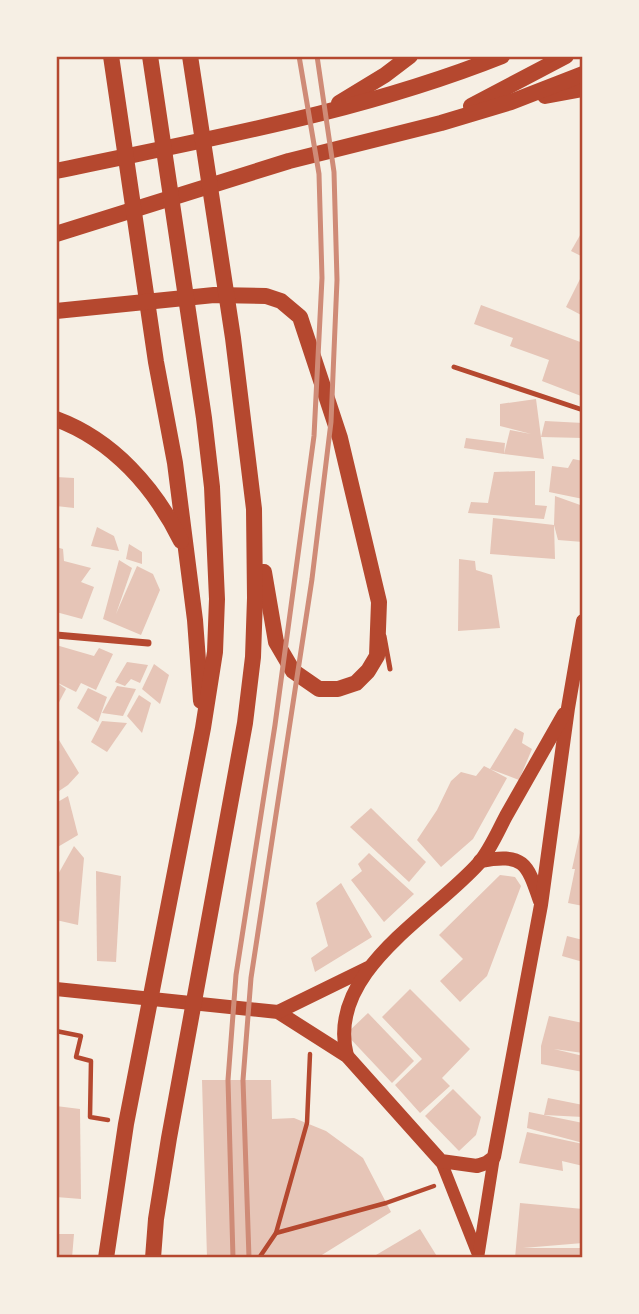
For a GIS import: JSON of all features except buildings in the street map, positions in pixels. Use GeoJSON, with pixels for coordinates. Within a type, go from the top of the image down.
{"type":"FeatureCollection","features":[{"type":"Feature","properties":{"kind":"main road"},"geometry":{"type":"LineString","coordinates":[[111,56],[156,362],[175,463],[187,553],[203,728]]}},
{"type":"Feature","properties":{"kind":"main road"},"geometry":{"type":"LineString","coordinates":[[106,1258],[126,1124],[203,728],[215,652],[216,549],[206,432],[150,56]]}},
{"type":"Feature","properties":{"kind":"main road"},"geometry":{"type":"LineString","coordinates":[[56,311],[214,295],[266,296],[281,301],[300,317],[340,438],[379,602],[377,656],[368,671],[356,683],[338,689],[319,688],[293,671],[276,642],[254,509],[233,338],[190,56]]}},
{"type":"Feature","properties":{"kind":"main road"},"geometry":{"type":"LineString","coordinates":[[320,114],[385,75],[410,56]]}},
{"type":"Feature","properties":{"kind":"main road"},"geometry":{"type":"LineString","coordinates":[[56,171],[320,114],[408,90],[502,56]]}},
{"type":"Feature","properties":{"kind":"main road"},"geometry":{"type":"LineString","coordinates":[[441,123],[566,56]]}},
{"type":"Feature","properties":{"kind":"main road"},"geometry":{"type":"LineString","coordinates":[[56,234],[289,161],[441,123],[511,102],[583,74]]}},
{"type":"Feature","properties":{"kind":"main road"},"geometry":{"type":"LineString","coordinates":[[511,102],[583,89]]}},
{"type":"Feature","properties":{"kind":"main road"},"geometry":{"type":"LineString","coordinates":[[56,419],[100,443],[131,468],[151,490],[168,515],[187,553]]}},
{"type":"Feature","properties":{"kind":"main road"},"geometry":{"type":"LineString","coordinates":[[153,1258],[156,1219],[169,1138],[245,723],[253,657],[256,598],[254,509]]}},
{"type":"Feature","properties":{"kind":"main road"},"geometry":{"type":"LineString","coordinates":[[56,989],[274,1011],[346,1056],[441,1161],[477,1166],[486,1163],[494,1157],[541,905],[568,708],[583,621]]}},
{"type":"Feature","properties":{"kind":"main road"},"geometry":{"type":"LineString","coordinates":[[346,1056],[343,1037],[347,1009],[368,968],[480,861],[568,708]]}},
{"type":"Feature","properties":{"kind":"main road"},"geometry":{"type":"LineString","coordinates":[[480,861],[505,858],[526,866],[541,905]]}},
{"type":"Feature","properties":{"kind":"main road"},"geometry":{"type":"LineString","coordinates":[[274,1011],[368,968]]}},
{"type":"Feature","properties":{"kind":"street"},"geometry":{"type":"LineString","coordinates":[[56,635],[148,643]]}},
{"type":"Feature","properties":{"kind":"street"},"geometry":{"type":"LineString","coordinates":[[477,1255],[494,1157]]}},
{"type":"Feature","properties":{"kind":"street"},"geometry":{"type":"LineString","coordinates":[[441,1161],[477,1255]]}},
{"type":"Feature","properties":{"kind":"lane"},"geometry":{"type":"LineString","coordinates":[[454,367],[583,410]]}},
{"type":"Feature","properties":{"kind":"lane"},"geometry":{"type":"LineString","coordinates":[[379,602],[390,669]]}},
{"type":"Feature","properties":{"kind":"path"},"geometry":{"type":"LineString","coordinates":[[56,1031],[82,1036],[76,1057],[91,1060],[90,1117]]}},
{"type":"Feature","properties":{"kind":"path"},"geometry":{"type":"LineString","coordinates":[[259,1258],[276,1233],[307,1123],[311,1032]]}},
{"type":"Feature","properties":{"kind":"path"},"geometry":{"type":"LineString","coordinates":[[276,1233],[386,1203],[448,1180]]}},
{"type":"Feature","properties":{"kind":"railway"},"geometry":{"type":"LineString","coordinates":[[233,1258],[228,1080],[236,975],[275,725],[314,436],[322,278],[319,174],[299,56]]}},
{"type":"Feature","properties":{"kind":"railway"},"geometry":{"type":"LineString","coordinates":[[249,1258],[243,1080],[251,978],[312,579],[331,422],[337,280],[334,172],[317,56]]}}]}
